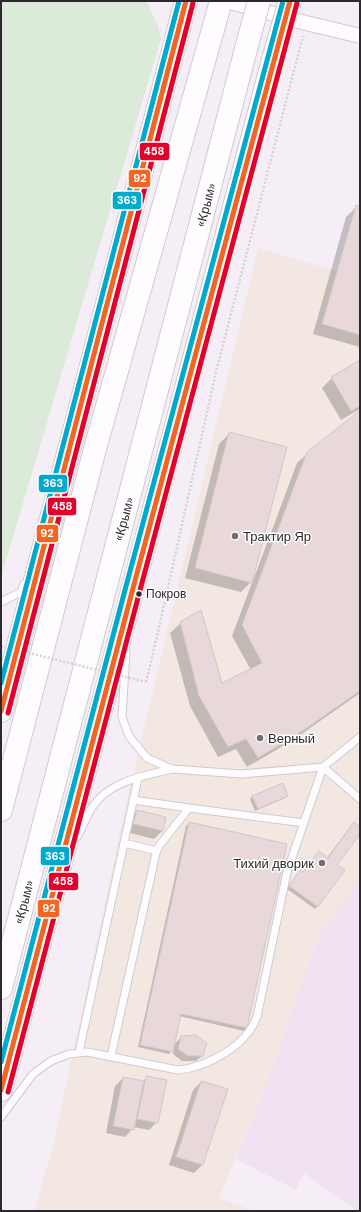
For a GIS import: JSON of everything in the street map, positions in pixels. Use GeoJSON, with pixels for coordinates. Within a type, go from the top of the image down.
{"type":"FeatureCollection","features":[{"type":"Feature","properties":{"kind":"main road"},"geometry":{"type":"LineString","coordinates":[[1,711],[186,1]]}},
{"type":"Feature","properties":{"kind":"main road"},"geometry":{"type":"LineString","coordinates":[[1,810],[95,449],[221,1]]}},
{"type":"Feature","properties":{"kind":"main road","name":"«Крым»"},"geometry":{"type":"LineString","coordinates":[[1,988],[259,1]]}},
{"type":"Feature","properties":{"kind":"main road"},"geometry":{"type":"LineString","coordinates":[[1,1090],[129,602],[274,56],[290,1]]}},
{"type":"Feature","properties":{"kind":"street"},"geometry":{"type":"LineString","coordinates":[[227,1],[360,36]]}},
{"type":"Feature","properties":{"kind":"lane"},"geometry":{"type":"LineString","coordinates":[[1,602],[21,592],[54,505]]}},
{"type":"Feature","properties":{"kind":"lane"},"geometry":{"type":"LineString","coordinates":[[129,602],[122,717],[129,736],[147,758],[172,769]]}},
{"type":"Feature","properties":{"kind":"lane"},"geometry":{"type":"LineString","coordinates":[[1,1117],[33,1074],[59,1057],[79,1052],[87,1052],[178,1070],[189,1069],[202,1066],[214,1060],[249,1034],[258,1017],[286,878],[323,767],[360,737]]}},
{"type":"Feature","properties":{"kind":"lane"},"geometry":{"type":"LineString","coordinates":[[55,882],[91,808],[103,795],[122,782],[172,769],[241,774],[323,767],[360,799]]}},
{"type":"Feature","properties":{"kind":"lane"},"geometry":{"type":"LineString","coordinates":[[79,1052],[138,778]]}},
{"type":"Feature","properties":{"kind":"lane"},"geometry":{"type":"LineString","coordinates":[[134,800],[304,823]]}},
{"type":"Feature","properties":{"kind":"lane"},"geometry":{"type":"LineString","coordinates":[[111,1056],[157,850],[189,808]]}},
{"type":"Feature","properties":{"kind":"lane"},"geometry":{"type":"LineString","coordinates":[[124,843],[157,850]]}},
{"type":"Feature","properties":{"kind":"path"},"geometry":{"type":"LineString","coordinates":[[1,646],[146,682],[216,372],[306,23]]}},
{"type":"Feature","properties":{"kind":"shaded area"},"geometry":{"type":"Polygon","coordinates":[[[360,193],[360,878],[318,937],[263,1092],[219,1198],[255,1211],[34,1211],[53,1146],[126,804],[258,248],[337,271],[360,193]]]}},
{"type":"Feature","properties":{"kind":"shaded area"},"geometry":{"type":"Polygon","coordinates":[[[360,878],[360,1211],[357,1211],[304,1173],[296,1190],[236,1159],[263,1092],[318,937],[360,878]]]}},
{"type":"Feature","properties":{"kind":"green space"},"geometry":{"type":"Polygon","coordinates":[[[1,1],[146,1],[157,23],[161,39],[1,577],[1,1]]]}},
{"type":"Feature","properties":{"kind":"building"},"geometry":{"type":"Polygon","coordinates":[[[356,205],[360,207],[360,335],[322,324],[356,205]]]}},
{"type":"Feature","properties":{"kind":"building"},"geometry":{"type":"Polygon","coordinates":[[[360,360],[360,406],[351,411],[331,377],[360,360]]]}},
{"type":"Feature","properties":{"kind":"building"},"geometry":{"type":"Polygon","coordinates":[[[358,412],[360,413],[360,691],[304,730],[258,758],[246,739],[228,747],[199,696],[180,622],[201,610],[222,683],[262,663],[242,625],[307,452],[358,412]]]}},
{"type":"Feature","properties":{"kind":"building"},"geometry":{"type":"Polygon","coordinates":[[[229,432],[287,447],[252,583],[195,568],[229,432]]]}},
{"type":"Feature","properties":{"kind":"building"},"geometry":{"type":"Polygon","coordinates":[[[283,783],[288,796],[258,809],[252,796],[283,783]]]}},
{"type":"Feature","properties":{"kind":"building"},"geometry":{"type":"Polygon","coordinates":[[[137,810],[166,817],[163,831],[133,824],[137,810]]]}},
{"type":"Feature","properties":{"kind":"building"},"geometry":{"type":"Polygon","coordinates":[[[189,822],[287,844],[247,1028],[181,1014],[173,1052],[140,1045],[189,822]]]}},
{"type":"Feature","properties":{"kind":"building"},"geometry":{"type":"Polygon","coordinates":[[[354,822],[360,827],[360,834],[337,865],[345,870],[318,907],[289,886],[300,870],[303,872],[319,851],[328,858],[354,822]]]}},
{"type":"Feature","properties":{"kind":"building"},"geometry":{"type":"Polygon","coordinates":[[[196,1035],[207,1043],[203,1056],[188,1056],[178,1049],[181,1036],[196,1035]]]}},
{"type":"Feature","properties":{"kind":"building"},"geometry":{"type":"Polygon","coordinates":[[[146,1076],[167,1080],[158,1123],[137,1119],[146,1076]]]}},
{"type":"Feature","properties":{"kind":"building"},"geometry":{"type":"Polygon","coordinates":[[[123,1077],[144,1081],[134,1130],[113,1126],[123,1077]]]}},
{"type":"Feature","properties":{"kind":"building"},"geometry":{"type":"Polygon","coordinates":[[[201,1081],[228,1089],[203,1165],[176,1157],[201,1081]]]}},
{"type":"Feature","properties":{"kind":"transit line","name":"363"},"geometry":{"type":"LineString","coordinates":[[1,683],[179,1]]}},
{"type":"Feature","properties":{"kind":"transit line","name":"92"},"geometry":{"type":"LineString","coordinates":[[1,711],[186,1]]}},
{"type":"Feature","properties":{"kind":"transit line","name":"363"},"geometry":{"type":"LineString","coordinates":[[1,1062],[125,590],[283,1]]}},
{"type":"Feature","properties":{"kind":"transit line","name":"92"},"geometry":{"type":"LineString","coordinates":[[1,1090],[290,1]]}},
{"type":"Feature","properties":{"kind":"transit line","name":"458"},"geometry":{"type":"LineString","coordinates":[[8,713],[193,3]]}},
{"type":"Feature","properties":{"kind":"transit line","name":"458"},"geometry":{"type":"LineString","coordinates":[[8,1092],[297,3]]}},
{"type":"Feature","properties":{"kind":"place","name":"Трактир Яр"},"geometry":{"type":"Point","coordinates":[235,536]}},
{"type":"Feature","properties":{"kind":"place","name":"Покров"},"geometry":{"type":"Point","coordinates":[139,594]}},
{"type":"Feature","properties":{"kind":"place","name":"Верный"},"geometry":{"type":"Point","coordinates":[260,738]}},
{"type":"Feature","properties":{"kind":"place","name":"Тихий дворик"},"geometry":{"type":"Point","coordinates":[322,863]}}]}
